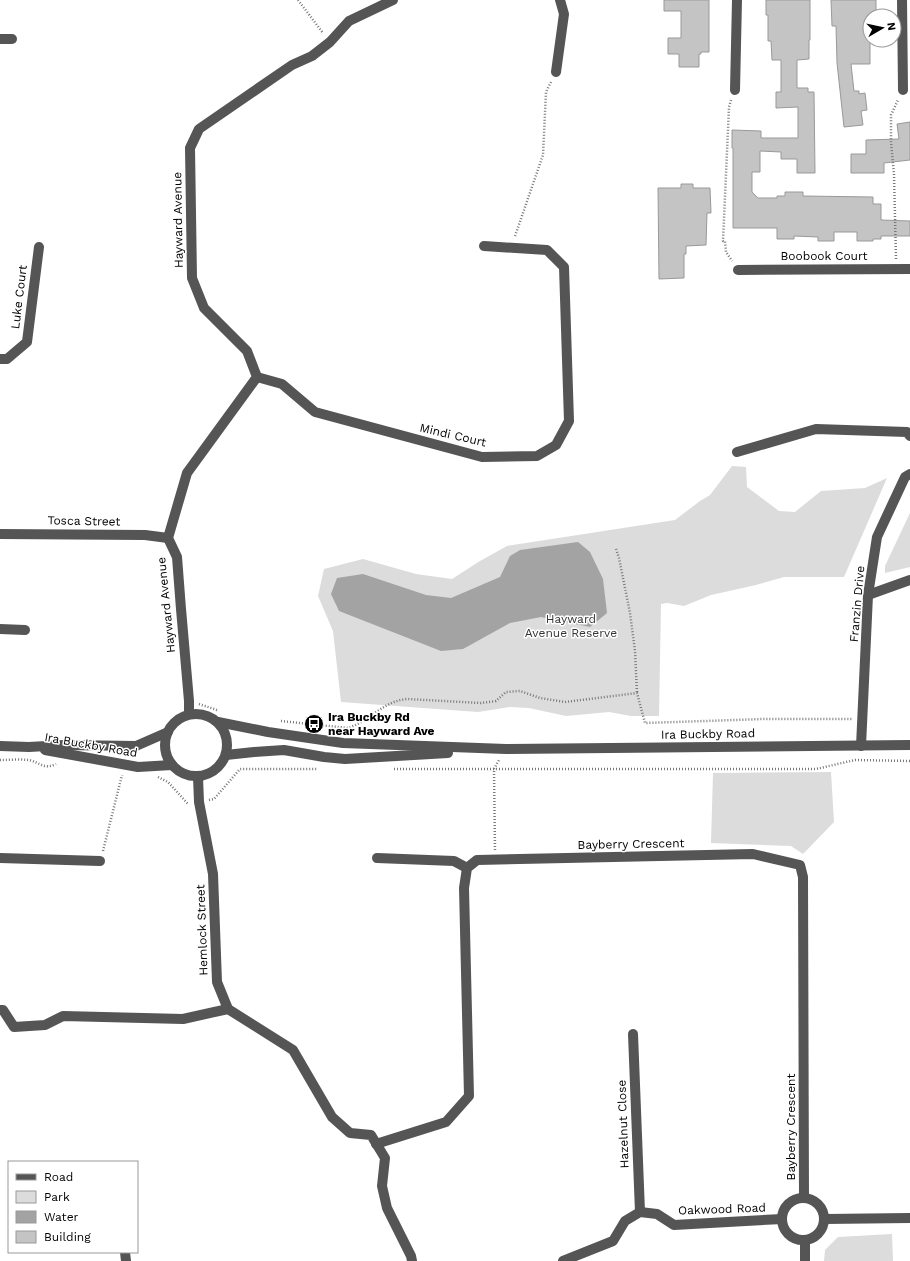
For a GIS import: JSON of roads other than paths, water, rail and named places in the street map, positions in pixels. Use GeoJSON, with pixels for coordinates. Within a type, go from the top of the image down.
{"type":"FeatureCollection","features":[{"type":"Feature","properties":{"kind":"street","name":"Hayward Avenue"},"geometry":{"type":"LineString","coordinates":[[257,377],[247,351],[204,308],[192,278],[190,148],[199,129],[292,65],[312,56],[330,42],[349,21],[393,0]]}},
{"type":"Feature","properties":{"kind":"street"},"geometry":{"type":"LineString","coordinates":[[556,72],[564,14],[560,0]]}},
{"type":"Feature","properties":{"kind":"street"},"geometry":{"type":"LineString","coordinates":[[735,90],[736,0]]}},
{"type":"Feature","properties":{"kind":"street"},"geometry":{"type":"LineString","coordinates":[[902,0],[903,90]]}},
{"type":"Feature","properties":{"kind":"street"},"geometry":{"type":"LineString","coordinates":[[0,40],[12,39]]}},
{"type":"Feature","properties":{"kind":"street","name":"Luke Court"},"geometry":{"type":"LineString","coordinates":[[0,359],[7,358],[27,342],[39,246]]}},
{"type":"Feature","properties":{"kind":"street","name":"Mindi Court"},"geometry":{"type":"LineString","coordinates":[[257,377],[282,384],[315,412],[482,457],[538,456],[556,445],[569,421],[564,267],[547,250],[484,246]]}},
{"type":"Feature","properties":{"kind":"street","name":"Boobook Court"},"geometry":{"type":"LineString","coordinates":[[738,270],[910,269]]}},
{"type":"Feature","properties":{"kind":"street"},"geometry":{"type":"LineString","coordinates":[[168,538],[188,473],[257,377]]}},
{"type":"Feature","properties":{"kind":"street"},"geometry":{"type":"LineString","coordinates":[[737,452],[816,428],[907,432],[910,436]]}},
{"type":"Feature","properties":{"kind":"street","name":"Franzin Drive"},"geometry":{"type":"LineString","coordinates":[[862,746],[868,596],[877,537],[905,477],[910,474]]}},
{"type":"Feature","properties":{"kind":"street","name":"Tosca Street"},"geometry":{"type":"LineString","coordinates":[[0,534],[145,535],[168,538]]}},
{"type":"Feature","properties":{"kind":"street","name":"Hayward Avenue"},"geometry":{"type":"LineString","coordinates":[[168,538],[177,557],[189,714]]}},
{"type":"Feature","properties":{"kind":"street"},"geometry":{"type":"LineString","coordinates":[[868,596],[910,580]]}},
{"type":"Feature","properties":{"kind":"street"},"geometry":{"type":"LineString","coordinates":[[0,629],[24,630]]}},
{"type":"Feature","properties":{"kind":"street"},"geometry":{"type":"LineString","coordinates":[[189,714],[209,716],[218,722],[224,729],[227,737],[228,746],[222,764],[208,775],[188,776],[179,772],[172,765],[165,749],[165,740],[173,724],[180,718],[189,714]]}},
{"type":"Feature","properties":{"kind":"street","name":"Ira Buckby Road"},"geometry":{"type":"LineString","coordinates":[[218,722],[268,732],[343,742],[506,749],[910,745]]}},
{"type":"Feature","properties":{"kind":"street","name":"Ira Buckby Road"},"geometry":{"type":"LineString","coordinates":[[0,746],[136,746],[168,732]]}},
{"type":"Feature","properties":{"kind":"street","name":"Ira Buckby Road"},"geometry":{"type":"LineString","coordinates":[[29,747],[138,767],[172,765]]}},
{"type":"Feature","properties":{"kind":"street","name":"Ira Buckby Road"},"geometry":{"type":"LineString","coordinates":[[226,755],[284,750],[324,758],[345,759],[506,749]]}},
{"type":"Feature","properties":{"kind":"street","name":"Hemlock Street"},"geometry":{"type":"LineString","coordinates":[[198,776],[199,802],[213,874],[217,982],[228,1009]]}},
{"type":"Feature","properties":{"kind":"street","name":"Bayberry Crescent"},"geometry":{"type":"LineString","coordinates":[[467,868],[477,860],[753,854],[800,865],[803,877],[804,1198]]}},
{"type":"Feature","properties":{"kind":"street"},"geometry":{"type":"LineString","coordinates":[[0,858],[100,861]]}},
{"type":"Feature","properties":{"kind":"street"},"geometry":{"type":"LineString","coordinates":[[376,1144],[446,1122],[469,1096],[464,888],[467,868],[454,861],[377,858]]}},
{"type":"Feature","properties":{"kind":"street"},"geometry":{"type":"LineString","coordinates":[[0,1010],[3,1010],[14,1027],[45,1025],[63,1016],[183,1019],[228,1009],[293,1050],[332,1117],[350,1133],[371,1135],[385,1158],[382,1186],[387,1208],[411,1256],[412,1261]]}},
{"type":"Feature","properties":{"kind":"street","name":"Hazelnut Close"},"geometry":{"type":"LineString","coordinates":[[633,1034],[640,1212]]}},
{"type":"Feature","properties":{"kind":"street"},"geometry":{"type":"LineString","coordinates":[[804,1198],[814,1201],[820,1205],[824,1212],[825,1219],[824,1225],[817,1236],[805,1241],[793,1238],[788,1234],[784,1229],[782,1219],[784,1210],[788,1204],[793,1200],[804,1198]]}},
{"type":"Feature","properties":{"kind":"street"},"geometry":{"type":"LineString","coordinates":[[563,1261],[613,1241],[625,1221],[640,1212]]}},
{"type":"Feature","properties":{"kind":"street","name":"Oakwood Road"},"geometry":{"type":"LineString","coordinates":[[640,1212],[657,1214],[674,1225],[782,1219]]}},
{"type":"Feature","properties":{"kind":"street"},"geometry":{"type":"LineString","coordinates":[[825,1219],[910,1218]]}},
{"type":"Feature","properties":{"kind":"street"},"geometry":{"type":"LineString","coordinates":[[805,1241],[805,1261]]}},
{"type":"Feature","properties":{"kind":"water"},"geometry":{"type":"Polygon","coordinates":[[[578,542],[590,552],[603,579],[607,613],[590,627],[541,617],[510,623],[463,649],[441,651],[339,611],[331,594],[337,578],[363,574],[426,595],[451,598],[500,577],[510,556],[520,550],[578,542]]]}},
{"type":"Feature","properties":{"kind":"place","name":"Ira Buckby Rd near Hayward Ave"},"geometry":{"type":"Point","coordinates":[314,724]}},
{"type":"Feature","properties":{"kind":"park label","name":"Hayward Avenue Reserve"},"geometry":{"type":"Point","coordinates":[571,626]}}]}
